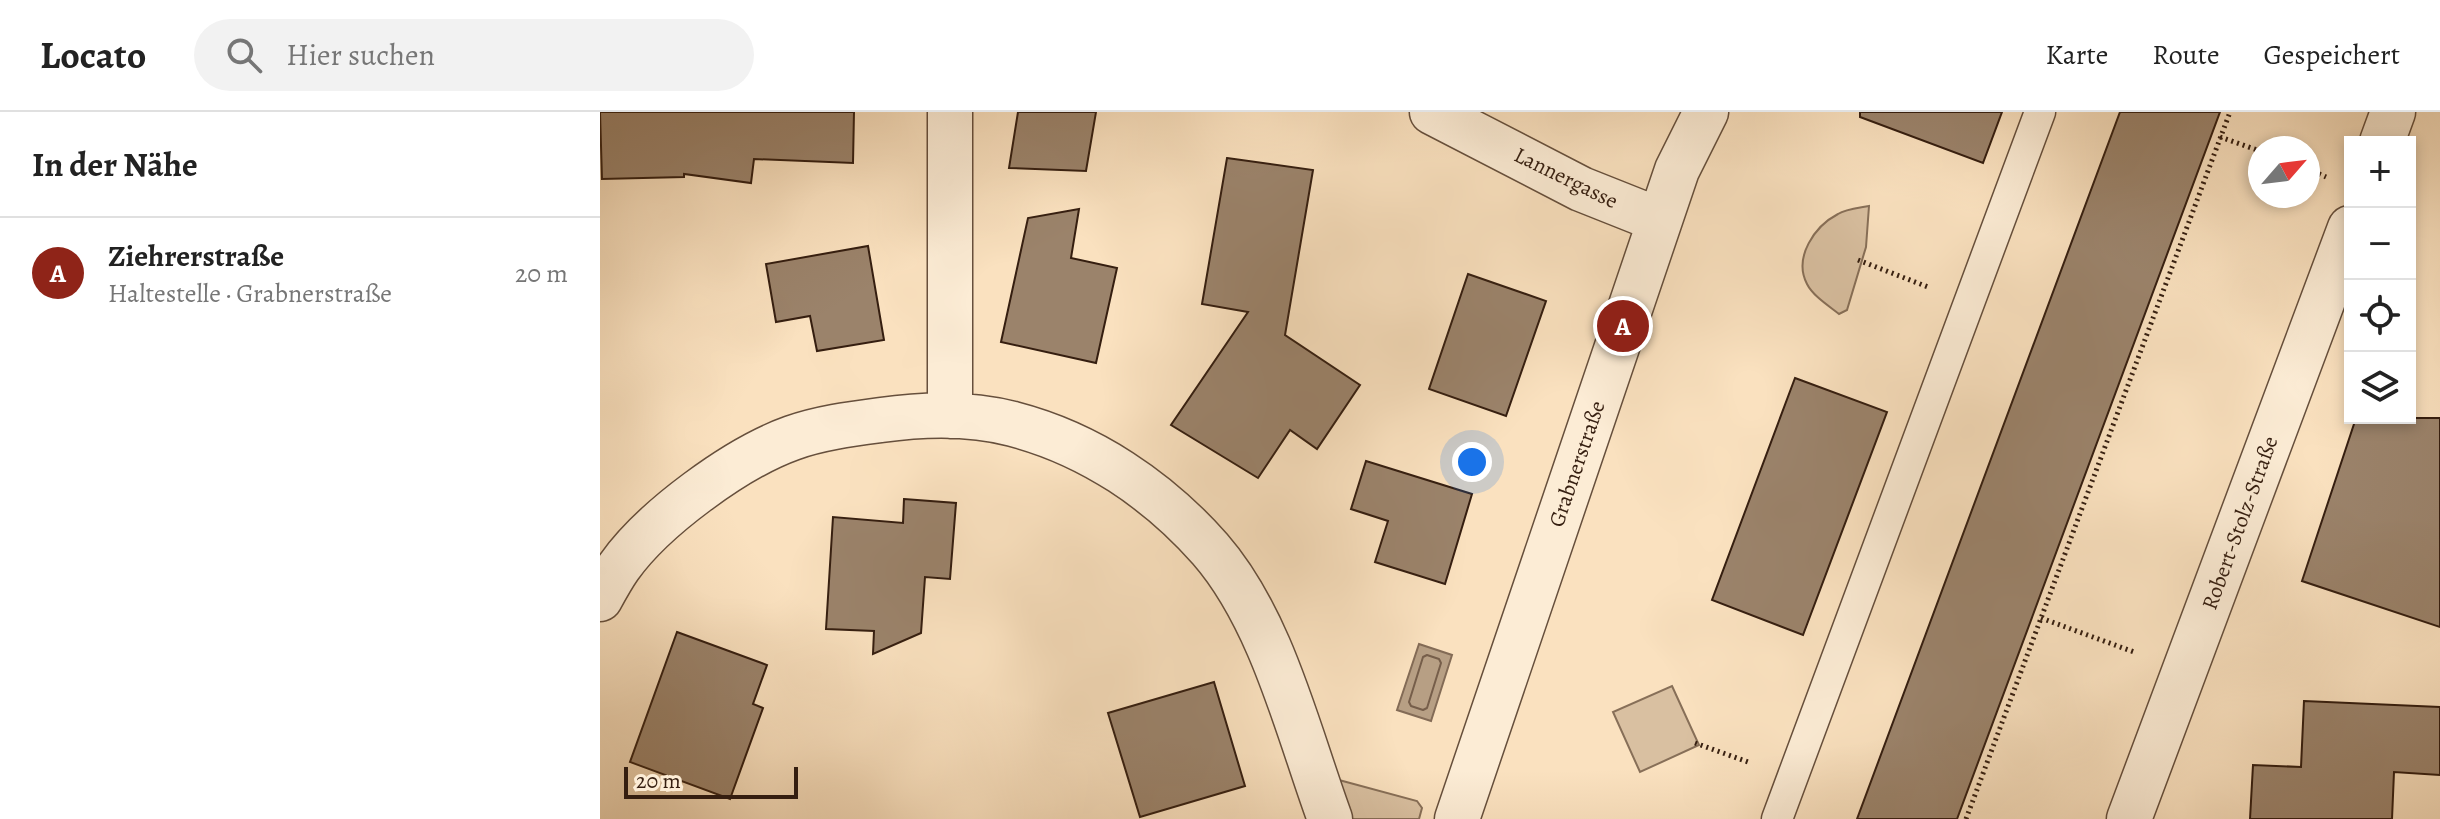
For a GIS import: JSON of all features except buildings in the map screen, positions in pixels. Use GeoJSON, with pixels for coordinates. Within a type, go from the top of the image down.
{"type":"FeatureCollection","features":[{"type":"Feature","properties":{"kind":"street"},"geometry":{"type":"LineString","coordinates":[[950,112],[950,416]]}},
{"type":"Feature","properties":{"kind":"street","name":"Lannergasse"},"geometry":{"type":"LineString","coordinates":[[1432,112],[1581,189],[1659,220]]}},
{"type":"Feature","properties":{"kind":"street","name":"Grabnerstraße"},"geometry":{"type":"LineString","coordinates":[[1457,819],[1659,220],[1677,170],[1706,112]]}},
{"type":"Feature","properties":{"kind":"street"},"geometry":{"type":"LineString","coordinates":[[2384,136],[2393,112]]}},
{"type":"Feature","properties":{"kind":"street","name":"Robert-Stolz-Straße"},"geometry":{"type":"LineString","coordinates":[[2129,819],[2344,244]]}},
{"type":"Feature","properties":{"kind":"street"},"geometry":{"type":"LineString","coordinates":[[600,599],[619,567],[665,518],[721,477],[792,438],[840,426],[899,417],[950,416],[1013,424],[1087,452],[1164,503],[1203,541],[1235,583],[1261,632],[1330,819]]}},
{"type":"Feature","properties":{"kind":"lane"},"geometry":{"type":"LineString","coordinates":[[1777,819],[2040,112]]}},
{"type":"Feature","properties":{"kind":"path"},"geometry":{"type":"LineString","coordinates":[[1966,819],[2230,112]]}},
{"type":"Feature","properties":{"kind":"path"},"geometry":{"type":"LineString","coordinates":[[2220,137],[2248,147]]}},
{"type":"Feature","properties":{"kind":"path"},"geometry":{"type":"LineString","coordinates":[[2320,174],[2326,177]]}},
{"type":"Feature","properties":{"kind":"path"},"geometry":{"type":"LineString","coordinates":[[1858,260],[1969,304]]}},
{"type":"Feature","properties":{"kind":"path"},"geometry":{"type":"LineString","coordinates":[[2041,618],[2147,658]]}},
{"type":"Feature","properties":{"kind":"path"},"geometry":{"type":"LineString","coordinates":[[1695,743],[1792,779]]}},
{"type":"Feature","properties":{"kind":"shaded area"},"geometry":{"type":"Polygon","coordinates":[[[1869,206],[1866,247],[1847,310],[1839,314],[1817,297],[1807,284],[1803,274],[1805,253],[1814,234],[1829,219],[1845,211],[1869,206]]]}},
{"type":"Feature","properties":{"kind":"shaded area"},"geometry":{"type":"Polygon","coordinates":[[[1672,686],[1699,745],[1640,772],[1613,712],[1672,686]]]}},
{"type":"Feature","properties":{"kind":"shaded area"},"geometry":{"type":"Polygon","coordinates":[[[1339,780],[1417,801],[1422,808],[1419,819],[1352,819],[1339,780]]]}},
{"type":"Feature","properties":{"kind":"water"},"geometry":{"type":"Polygon","coordinates":[[[1419,644],[1452,655],[1431,721],[1397,710],[1419,644]]]}},
{"type":"Feature","properties":{"kind":"place","name":"Ziehrerstraße"},"geometry":{"type":"Point","coordinates":[1623,326]}}]}
